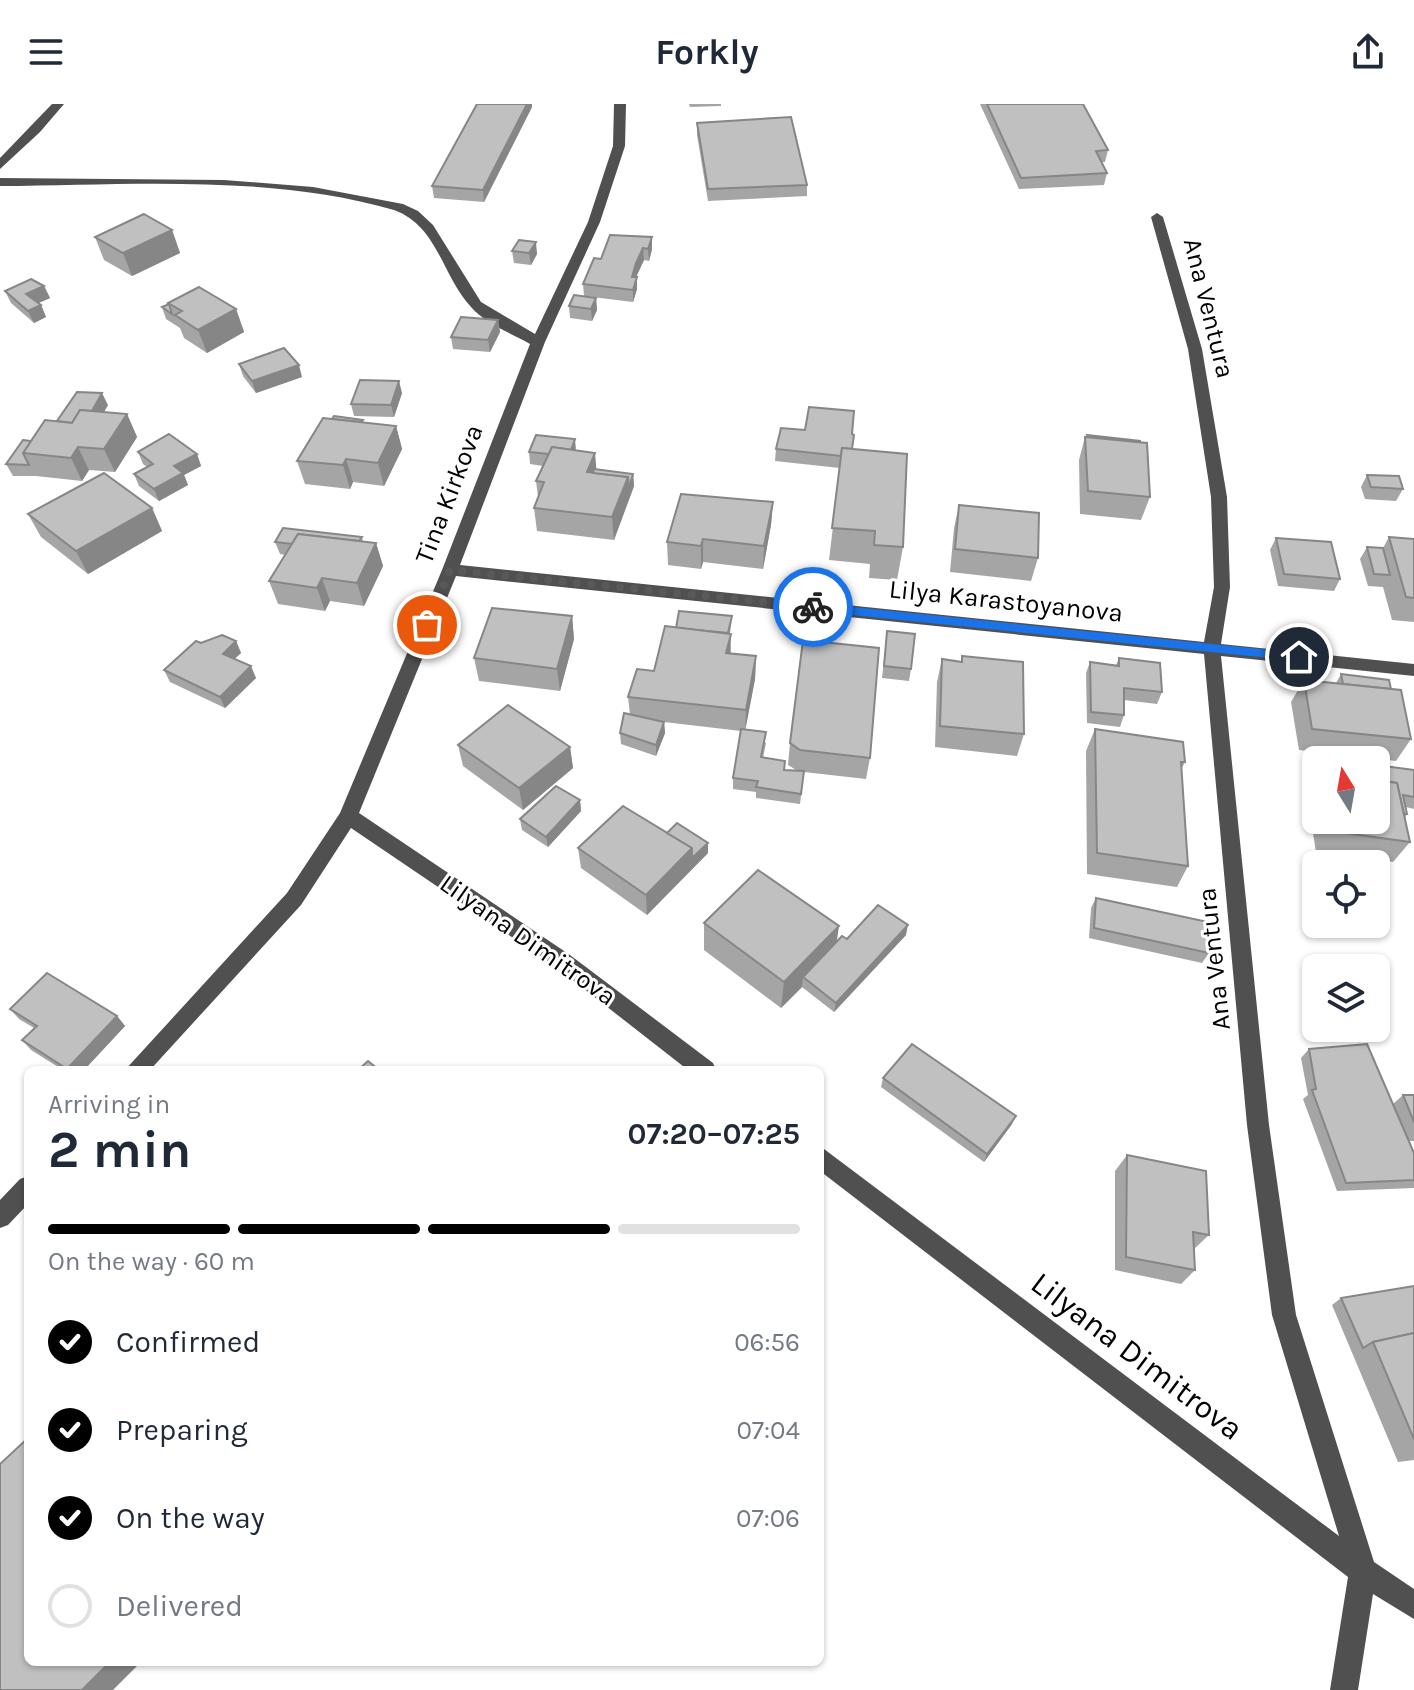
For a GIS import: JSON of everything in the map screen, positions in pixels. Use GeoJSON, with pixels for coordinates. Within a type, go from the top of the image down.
{"type":"FeatureCollection","features":[{"type":"Feature","properties":{"kind":"street"},"geometry":{"type":"LineString","coordinates":[[0,165],[58,104]]}},
{"type":"Feature","properties":{"kind":"street","name":"Tina Kirkova"},"geometry":{"type":"LineString","coordinates":[[140,1066],[294,899],[348,816],[450,570],[538,342],[594,222],[619,146],[620,104]]}},
{"type":"Feature","properties":{"kind":"street"},"geometry":{"type":"LineString","coordinates":[[0,182],[200,183],[315,190],[387,204],[419,217],[440,242],[455,275],[477,306],[538,342]]}},
{"type":"Feature","properties":{"kind":"street","name":"Ana Ventura"},"geometry":{"type":"LineString","coordinates":[[1157,217],[1195,349],[1219,497],[1222,587],[1212,648],[1258,1125],[1284,1315],[1363,1571],[1344,1690]]}},
{"type":"Feature","properties":{"kind":"street","name":"Lilya Karastoyanova"},"geometry":{"type":"LineString","coordinates":[[450,570],[1414,670]]}},
{"type":"Feature","properties":{"kind":"street","name":"Lilyana Dimitrova"},"geometry":{"type":"LineString","coordinates":[[348,816],[563,961],[700,1066]]}},
{"type":"Feature","properties":{"kind":"street","name":"Lilyana Dimitrova"},"geometry":{"type":"LineString","coordinates":[[824,1160],[1363,1571],[1414,1605]]}},
{"type":"Feature","properties":{"kind":"street"},"geometry":{"type":"LineString","coordinates":[[0,1217],[24,1191]]}},
{"type":"Feature","properties":{"kind":"building"},"geometry":{"type":"Polygon","coordinates":[[[477,104],[527,104],[483,190],[432,186],[477,104]]]}},
{"type":"Feature","properties":{"kind":"building"},"geometry":{"type":"Polygon","coordinates":[[[987,104],[1083,104],[1108,150],[1096,151],[1107,173],[1021,178],[987,104]]]}},
{"type":"Feature","properties":{"kind":"building"},"geometry":{"type":"Polygon","coordinates":[[[791,117],[807,185],[708,189],[697,123],[791,117]]]}},
{"type":"Feature","properties":{"kind":"building"},"geometry":{"type":"Polygon","coordinates":[[[144,214],[172,230],[123,253],[95,237],[144,214]]]}},
{"type":"Feature","properties":{"kind":"building"},"geometry":{"type":"Polygon","coordinates":[[[610,235],[652,237],[648,249],[643,248],[636,263],[632,277],[637,277],[633,290],[583,284],[594,258],[601,259],[610,235]]]}},
{"type":"Feature","properties":{"kind":"building"},"geometry":{"type":"Polygon","coordinates":[[[519,240],[536,242],[529,253],[512,251],[519,240]]]}},
{"type":"Feature","properties":{"kind":"building"},"geometry":{"type":"Polygon","coordinates":[[[31,279],[44,286],[26,294],[41,305],[28,311],[5,291],[31,279]]]}},
{"type":"Feature","properties":{"kind":"building"},"geometry":{"type":"Polygon","coordinates":[[[199,287],[236,309],[198,330],[175,315],[182,311],[168,303],[199,287]]]}},
{"type":"Feature","properties":{"kind":"building"},"geometry":{"type":"Polygon","coordinates":[[[574,295],[596,298],[591,309],[569,306],[574,295]]]}},
{"type":"Feature","properties":{"kind":"building"},"geometry":{"type":"Polygon","coordinates":[[[461,317],[498,320],[488,340],[451,337],[461,317]]]}},
{"type":"Feature","properties":{"kind":"building"},"geometry":{"type":"Polygon","coordinates":[[[284,348],[299,365],[252,381],[239,364],[284,348]]]}},
{"type":"Feature","properties":{"kind":"building"},"geometry":{"type":"Polygon","coordinates":[[[360,380],[399,381],[391,405],[351,404],[360,380]]]}},
{"type":"Feature","properties":{"kind":"building"},"geometry":{"type":"Polygon","coordinates":[[[77,392],[102,393],[92,411],[80,410],[72,423],[57,421],[77,392]]]}},
{"type":"Feature","properties":{"kind":"building"},"geometry":{"type":"Polygon","coordinates":[[[809,407],[854,411],[852,449],[842,448],[841,456],[776,449],[781,428],[805,430],[809,407]]]}},
{"type":"Feature","properties":{"kind":"building"},"geometry":{"type":"Polygon","coordinates":[[[80,410],[127,414],[104,449],[78,447],[71,458],[23,453],[45,420],[72,423],[80,410]]]}},
{"type":"Feature","properties":{"kind":"building"},"geometry":{"type":"Polygon","coordinates":[[[334,416],[363,420],[332,419],[334,416]]]}},
{"type":"Feature","properties":{"kind":"building"},"geometry":{"type":"Polygon","coordinates":[[[323,418],[396,426],[378,463],[346,459],[343,465],[297,461],[323,418]]]}},
{"type":"Feature","properties":{"kind":"building"},"geometry":{"type":"Polygon","coordinates":[[[169,434],[197,454],[174,466],[183,473],[154,489],[134,474],[153,464],[138,452],[169,434]]]}},
{"type":"Feature","properties":{"kind":"building"},"geometry":{"type":"Polygon","coordinates":[[[536,435],[575,439],[571,450],[552,447],[549,454],[529,452],[536,435]]]}},
{"type":"Feature","properties":{"kind":"building"},"geometry":{"type":"Polygon","coordinates":[[[1085,437],[1147,443],[1150,497],[1088,491],[1085,437]]]}},
{"type":"Feature","properties":{"kind":"building"},"geometry":{"type":"Polygon","coordinates":[[[1088,437],[1140,441],[1140,442],[1088,437]]]}},
{"type":"Feature","properties":{"kind":"building"},"geometry":{"type":"Polygon","coordinates":[[[23,440],[31,441],[23,453],[29,465],[6,464],[23,440]]]}},
{"type":"Feature","properties":{"kind":"building"},"geometry":{"type":"Polygon","coordinates":[[[552,447],[595,453],[587,472],[628,477],[612,517],[534,508],[544,482],[536,481],[552,447]]]}},
{"type":"Feature","properties":{"kind":"building"},"geometry":{"type":"Polygon","coordinates":[[[842,448],[907,454],[903,547],[874,545],[875,531],[832,528],[842,448]]]}},
{"type":"Feature","properties":{"kind":"building"},"geometry":{"type":"Polygon","coordinates":[[[594,469],[633,474],[629,488],[628,477],[593,473],[594,469]]]}},
{"type":"Feature","properties":{"kind":"building"},"geometry":{"type":"Polygon","coordinates":[[[104,473],[152,508],[76,551],[28,514],[104,473]]]}},
{"type":"Feature","properties":{"kind":"building"},"geometry":{"type":"Polygon","coordinates":[[[1367,475],[1399,476],[1403,489],[1371,487],[1367,475]]]}},
{"type":"Feature","properties":{"kind":"building"},"geometry":{"type":"Polygon","coordinates":[[[681,494],[773,502],[764,546],[703,539],[701,546],[667,542],[681,494]]]}},
{"type":"Feature","properties":{"kind":"building"},"geometry":{"type":"Polygon","coordinates":[[[959,505],[1039,513],[1038,558],[955,549],[959,505]]]}},
{"type":"Feature","properties":{"kind":"building"},"geometry":{"type":"Polygon","coordinates":[[[283,528],[362,537],[359,541],[298,534],[292,544],[275,542],[283,528]]]}},
{"type":"Feature","properties":{"kind":"building"},"geometry":{"type":"Polygon","coordinates":[[[298,534],[376,543],[357,583],[322,578],[317,588],[269,581],[298,534]]]}},
{"type":"Feature","properties":{"kind":"building"},"geometry":{"type":"Polygon","coordinates":[[[1389,537],[1414,539],[1414,598],[1406,597],[1389,537]]]}},
{"type":"Feature","properties":{"kind":"building"},"geometry":{"type":"Polygon","coordinates":[[[1276,538],[1331,542],[1340,579],[1284,574],[1276,538]]]}},
{"type":"Feature","properties":{"kind":"building"},"geometry":{"type":"Polygon","coordinates":[[[1367,547],[1383,548],[1390,575],[1374,574],[1367,547]]]}},
{"type":"Feature","properties":{"kind":"building"},"geometry":{"type":"Polygon","coordinates":[[[492,608],[572,616],[557,669],[474,658],[492,608]]]}},
{"type":"Feature","properties":{"kind":"building"},"geometry":{"type":"Polygon","coordinates":[[[679,611],[732,616],[728,633],[676,628],[679,611]]]}},
{"type":"Feature","properties":{"kind":"building"},"geometry":{"type":"Polygon","coordinates":[[[665,626],[731,634],[726,653],[756,656],[746,710],[628,697],[637,669],[654,671],[665,626]]]}},
{"type":"Feature","properties":{"kind":"building"},"geometry":{"type":"Polygon","coordinates":[[[887,631],[915,634],[911,669],[884,666],[887,631]]]}},
{"type":"Feature","properties":{"kind":"building"},"geometry":{"type":"Polygon","coordinates":[[[222,635],[236,641],[223,654],[251,666],[220,697],[164,670],[196,641],[201,643],[222,635]]]}},
{"type":"Feature","properties":{"kind":"building"},"geometry":{"type":"Polygon","coordinates":[[[803,640],[879,648],[870,758],[800,750],[790,743],[803,640]]]}},
{"type":"Feature","properties":{"kind":"building"},"geometry":{"type":"Polygon","coordinates":[[[962,656],[1023,662],[1024,734],[940,726],[942,659],[962,662],[962,656]]]}},
{"type":"Feature","properties":{"kind":"building"},"geometry":{"type":"Polygon","coordinates":[[[1119,658],[1160,663],[1162,692],[1124,688],[1124,715],[1091,712],[1090,662],[1119,666],[1119,658]]]}},
{"type":"Feature","properties":{"kind":"building"},"geometry":{"type":"Polygon","coordinates":[[[1341,674],[1389,680],[1391,689],[1343,684],[1341,674]]]}},
{"type":"Feature","properties":{"kind":"building"},"geometry":{"type":"Polygon","coordinates":[[[1304,680],[1401,690],[1411,739],[1312,729],[1304,680]]]}},
{"type":"Feature","properties":{"kind":"building"},"geometry":{"type":"Polygon","coordinates":[[[508,705],[570,747],[519,788],[458,745],[508,705]]]}},
{"type":"Feature","properties":{"kind":"building"},"geometry":{"type":"Polygon","coordinates":[[[624,713],[664,722],[656,745],[620,733],[624,713]]]}},
{"type":"Feature","properties":{"kind":"building"},"geometry":{"type":"Polygon","coordinates":[[[741,729],[766,732],[761,757],[785,761],[784,770],[804,771],[801,794],[756,787],[758,781],[733,778],[741,729]]]}},
{"type":"Feature","properties":{"kind":"building"},"geometry":{"type":"Polygon","coordinates":[[[1095,729],[1183,742],[1185,762],[1181,762],[1188,866],[1097,853],[1095,729]]]}},
{"type":"Feature","properties":{"kind":"building"},"geometry":{"type":"Polygon","coordinates":[[[1390,767],[1414,770],[1414,797],[1403,795],[1407,814],[1404,814],[1397,783],[1390,782],[1390,767]]]}},
{"type":"Feature","properties":{"kind":"building"},"geometry":{"type":"Polygon","coordinates":[[[1390,782],[1397,783],[1410,842],[1353,834],[1390,834],[1390,782]]]}},
{"type":"Feature","properties":{"kind":"building"},"geometry":{"type":"Polygon","coordinates":[[[556,786],[580,800],[546,837],[520,819],[556,786]]]}},
{"type":"Feature","properties":{"kind":"building"},"geometry":{"type":"Polygon","coordinates":[[[623,806],[692,848],[646,895],[578,848],[623,806]]]}},
{"type":"Feature","properties":{"kind":"building"},"geometry":{"type":"Polygon","coordinates":[[[677,823],[708,843],[692,858],[692,848],[667,833],[677,823]]]}},
{"type":"Feature","properties":{"kind":"building"},"geometry":{"type":"Polygon","coordinates":[[[758,870],[839,926],[784,982],[704,923],[758,870]]]}},
{"type":"Feature","properties":{"kind":"building"},"geometry":{"type":"Polygon","coordinates":[[[1096,898],[1208,922],[1209,953],[1094,928],[1096,898]]]}},
{"type":"Feature","properties":{"kind":"building"},"geometry":{"type":"Polygon","coordinates":[[[878,905],[908,925],[836,1003],[803,977],[842,936],[847,939],[878,905]]]}},
{"type":"Feature","properties":{"kind":"building"},"geometry":{"type":"Polygon","coordinates":[[[47,973],[117,1016],[70,1066],[62,1066],[22,1040],[37,1026],[10,1009],[47,973]]]}},
{"type":"Feature","properties":{"kind":"building"},"geometry":{"type":"Polygon","coordinates":[[[912,1044],[1016,1116],[987,1154],[883,1078],[912,1044]]]}},
{"type":"Feature","properties":{"kind":"building"},"geometry":{"type":"Polygon","coordinates":[[[1367,1044],[1414,1153],[1414,1180],[1346,1183],[1312,1090],[1316,1089],[1309,1049],[1367,1044]]]}},
{"type":"Feature","properties":{"kind":"building"},"geometry":{"type":"Polygon","coordinates":[[[1403,1095],[1414,1095],[1414,1122],[1403,1095]]]}},
{"type":"Feature","properties":{"kind":"building"},"geometry":{"type":"Polygon","coordinates":[[[1127,1155],[1206,1171],[1209,1235],[1193,1232],[1195,1270],[1126,1257],[1127,1155]]]}},
{"type":"Feature","properties":{"kind":"building"},"geometry":{"type":"Polygon","coordinates":[[[1414,1286],[1414,1333],[1373,1342],[1363,1348],[1341,1298],[1414,1286]]]}},
{"type":"Feature","properties":{"kind":"building"},"geometry":{"type":"Polygon","coordinates":[[[1414,1333],[1414,1439],[1373,1342],[1414,1333]]]}},
{"type":"Feature","properties":{"kind":"building"},"geometry":{"type":"Polygon","coordinates":[[[24,1442],[24,1666],[106,1666],[82,1690],[0,1690],[0,1464],[24,1442]]]}},
{"type":"Feature","properties":{"kind":"way so far"},"geometry":{"type":"LineString","coordinates":[[427,625],[450,570],[813,607]]}},
{"type":"Feature","properties":{"kind":"route"},"geometry":{"type":"LineString","coordinates":[[813,607],[1299,657]]}}]}
